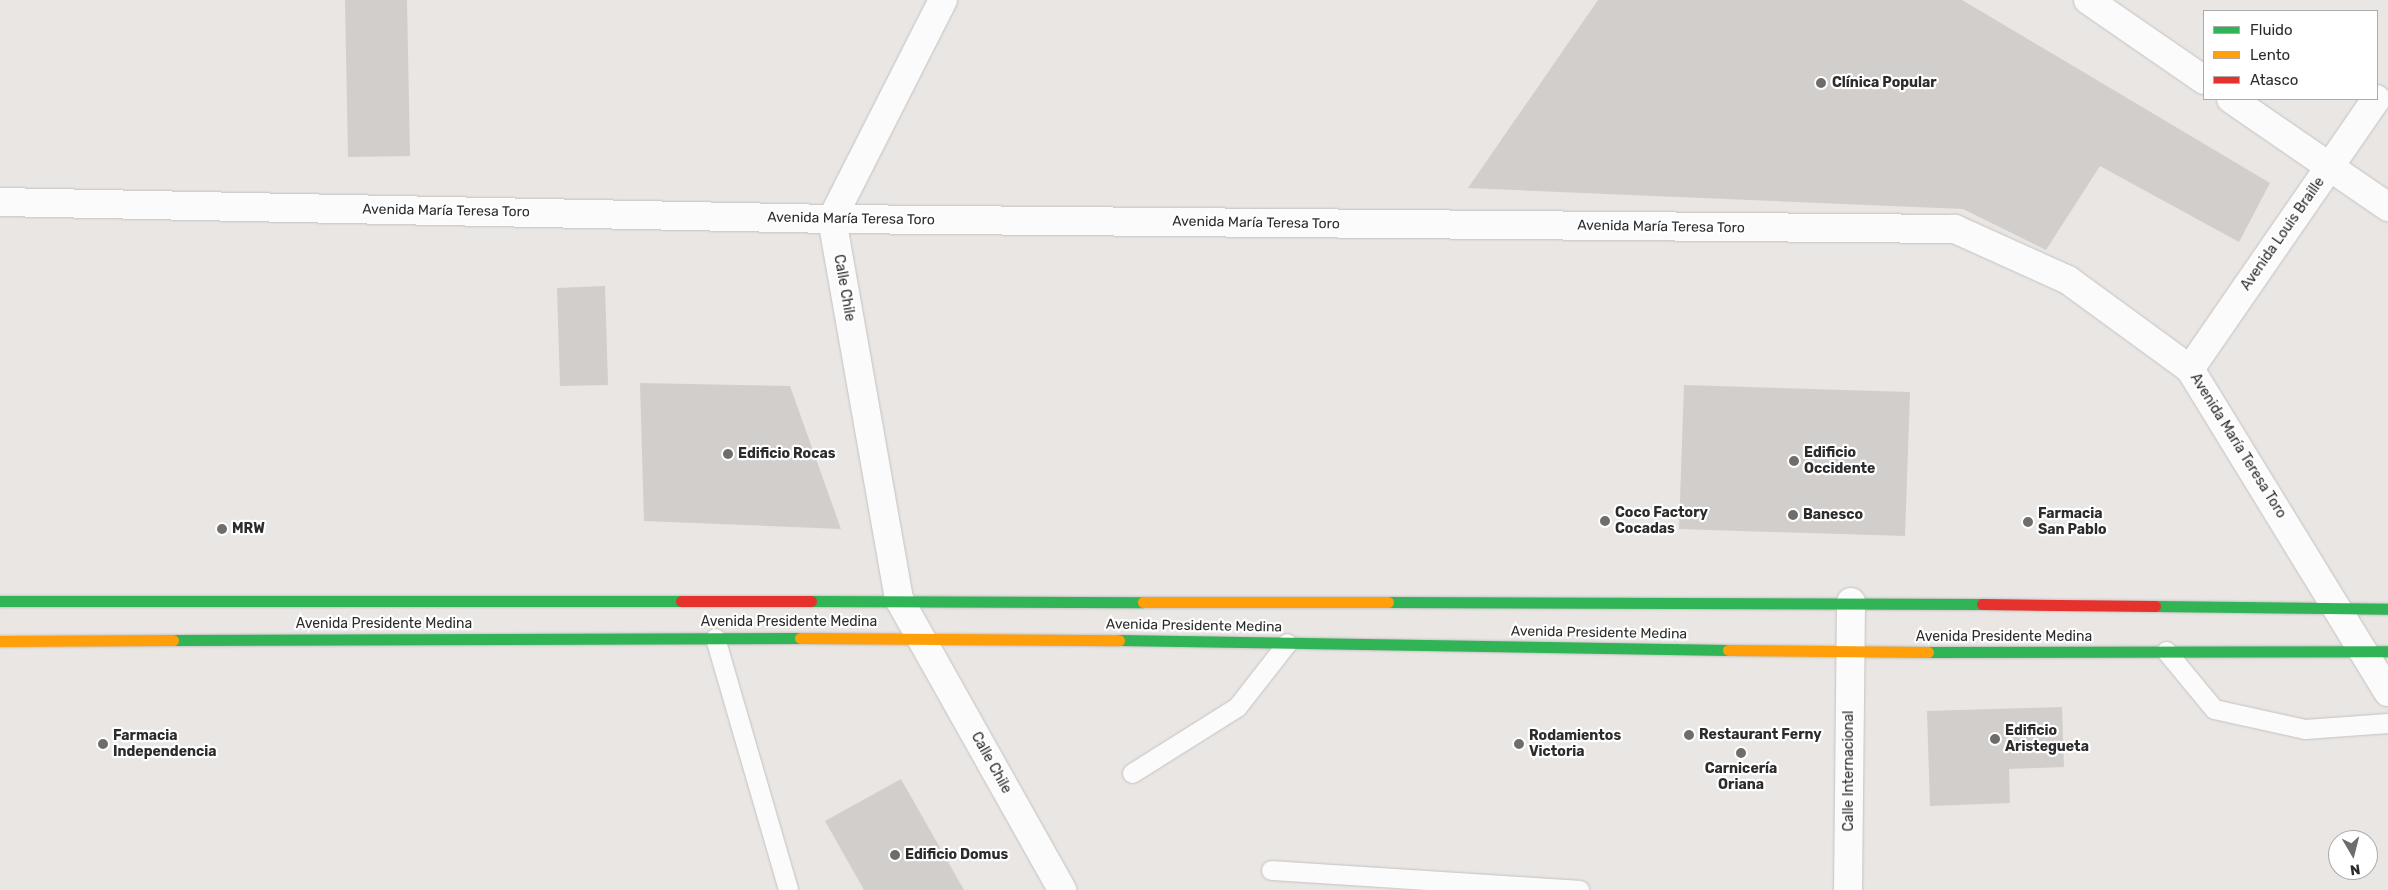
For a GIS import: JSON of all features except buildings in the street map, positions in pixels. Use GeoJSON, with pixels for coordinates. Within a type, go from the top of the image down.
{"type":"FeatureCollection","features":[{"type":"Feature","properties":{"kind":"street"},"geometry":{"type":"LineString","coordinates":[[832,219],[943,0]]}},
{"type":"Feature","properties":{"kind":"street"},"geometry":{"type":"LineString","coordinates":[[2088,0],[2203,79]]}},
{"type":"Feature","properties":{"kind":"street","name":"Avenida Louis Braille"},"geometry":{"type":"LineString","coordinates":[[2378,97],[2388,82]]}},
{"type":"Feature","properties":{"kind":"street"},"geometry":{"type":"LineString","coordinates":[[2232,100],[2388,207]]}},
{"type":"Feature","properties":{"kind":"street","name":"Avenida Louis Braille"},"geometry":{"type":"LineString","coordinates":[[2190,369],[2376,100]]}},
{"type":"Feature","properties":{"kind":"street","name":"Avenida María Teresa Toro"},"geometry":{"type":"LineString","coordinates":[[0,202],[832,219],[1955,229],[2068,280],[2190,369],[2340,607],[2377,651],[2388,692]]}},
{"type":"Feature","properties":{"kind":"street","name":"Calle Chile"},"geometry":{"type":"LineString","coordinates":[[832,219],[898,600],[1062,890]]}},
{"type":"Feature","properties":{"kind":"street","name":"Avenida Presidente Medina"},"geometry":{"type":"LineString","coordinates":[[0,602],[898,600],[1851,602],[2388,609]]}},
{"type":"Feature","properties":{"kind":"street","name":"Calle Internacional"},"geometry":{"type":"LineString","coordinates":[[1848,890],[1851,602]]}},
{"type":"Feature","properties":{"kind":"street","name":"Avenida Presidente Medina"},"geometry":{"type":"LineString","coordinates":[[0,641],[920,637],[1850,652],[2377,651]]}},
{"type":"Feature","properties":{"kind":"lane"},"geometry":{"type":"LineString","coordinates":[[715,638],[788,890]]}},
{"type":"Feature","properties":{"kind":"lane"},"geometry":{"type":"LineString","coordinates":[[1132,772],[1237,707],[1287,643]]}},
{"type":"Feature","properties":{"kind":"lane"},"geometry":{"type":"LineString","coordinates":[[2166,651],[2214,709],[2305,729],[2388,723]]}},
{"type":"Feature","properties":{"kind":"lane"},"geometry":{"type":"LineString","coordinates":[[1271,870],[1579,890]]}},
{"type":"Feature","properties":{"kind":"traffic: fast"},"geometry":{"type":"LineString","coordinates":[[0,601],[681,601]]}},
{"type":"Feature","properties":{"kind":"traffic: fast"},"geometry":{"type":"LineString","coordinates":[[811,601],[1143,602]]}},
{"type":"Feature","properties":{"kind":"traffic: fast"},"geometry":{"type":"LineString","coordinates":[[1388,602],[1982,604]]}},
{"type":"Feature","properties":{"kind":"traffic: fast"},"geometry":{"type":"LineString","coordinates":[[2155,606],[2388,609]]}},
{"type":"Feature","properties":{"kind":"traffic: fast"},"geometry":{"type":"LineString","coordinates":[[173,640],[800,638]]}},
{"type":"Feature","properties":{"kind":"traffic: fast"},"geometry":{"type":"LineString","coordinates":[[1119,640],[1728,650]]}},
{"type":"Feature","properties":{"kind":"traffic: fast"},"geometry":{"type":"LineString","coordinates":[[1928,652],[2388,651]]}},
{"type":"Feature","properties":{"kind":"traffic: slow"},"geometry":{"type":"LineString","coordinates":[[1143,602],[1388,602]]}},
{"type":"Feature","properties":{"kind":"traffic: slow"},"geometry":{"type":"LineString","coordinates":[[800,638],[1119,640]]}},
{"type":"Feature","properties":{"kind":"traffic: slow"},"geometry":{"type":"LineString","coordinates":[[0,641],[173,640]]}},
{"type":"Feature","properties":{"kind":"traffic: slow"},"geometry":{"type":"LineString","coordinates":[[1728,650],[1928,652]]}},
{"type":"Feature","properties":{"kind":"traffic: jam"},"geometry":{"type":"LineString","coordinates":[[681,601],[811,601]]}},
{"type":"Feature","properties":{"kind":"traffic: jam"},"geometry":{"type":"LineString","coordinates":[[1982,604],[2155,606]]}},
{"type":"Feature","properties":{"kind":"place","name":"Clínica Popular"},"geometry":{"type":"Point","coordinates":[1821,83]}},
{"type":"Feature","properties":{"kind":"place","name":"Edificio Rocas"},"geometry":{"type":"Point","coordinates":[728,454]}},
{"type":"Feature","properties":{"kind":"place","name":"Edificio Occidente"},"geometry":{"type":"Point","coordinates":[1794,461]}},
{"type":"Feature","properties":{"kind":"place","name":"Banesco"},"geometry":{"type":"Point","coordinates":[1793,515]}},
{"type":"Feature","properties":{"kind":"place","name":"Coco Factory Cocadas"},"geometry":{"type":"Point","coordinates":[1605,521]}},
{"type":"Feature","properties":{"kind":"place","name":"Farmacia San Pablo"},"geometry":{"type":"Point","coordinates":[2028,522]}},
{"type":"Feature","properties":{"kind":"place","name":"MRW"},"geometry":{"type":"Point","coordinates":[222,529]}},
{"type":"Feature","properties":{"kind":"place","name":"Restaurant Ferny"},"geometry":{"type":"Point","coordinates":[1689,735]}},
{"type":"Feature","properties":{"kind":"place","name":"Edificio Aristegueta"},"geometry":{"type":"Point","coordinates":[1995,739]}},
{"type":"Feature","properties":{"kind":"place","name":"Farmacia Independencia"},"geometry":{"type":"Point","coordinates":[103,744]}},
{"type":"Feature","properties":{"kind":"place","name":"Rodamientos Victoria"},"geometry":{"type":"Point","coordinates":[1519,744]}},
{"type":"Feature","properties":{"kind":"place","name":"Carnicería Oriana"},"geometry":{"type":"Point","coordinates":[1741,753]}},
{"type":"Feature","properties":{"kind":"place","name":"Edificio Domus"},"geometry":{"type":"Point","coordinates":[895,855]}}]}
